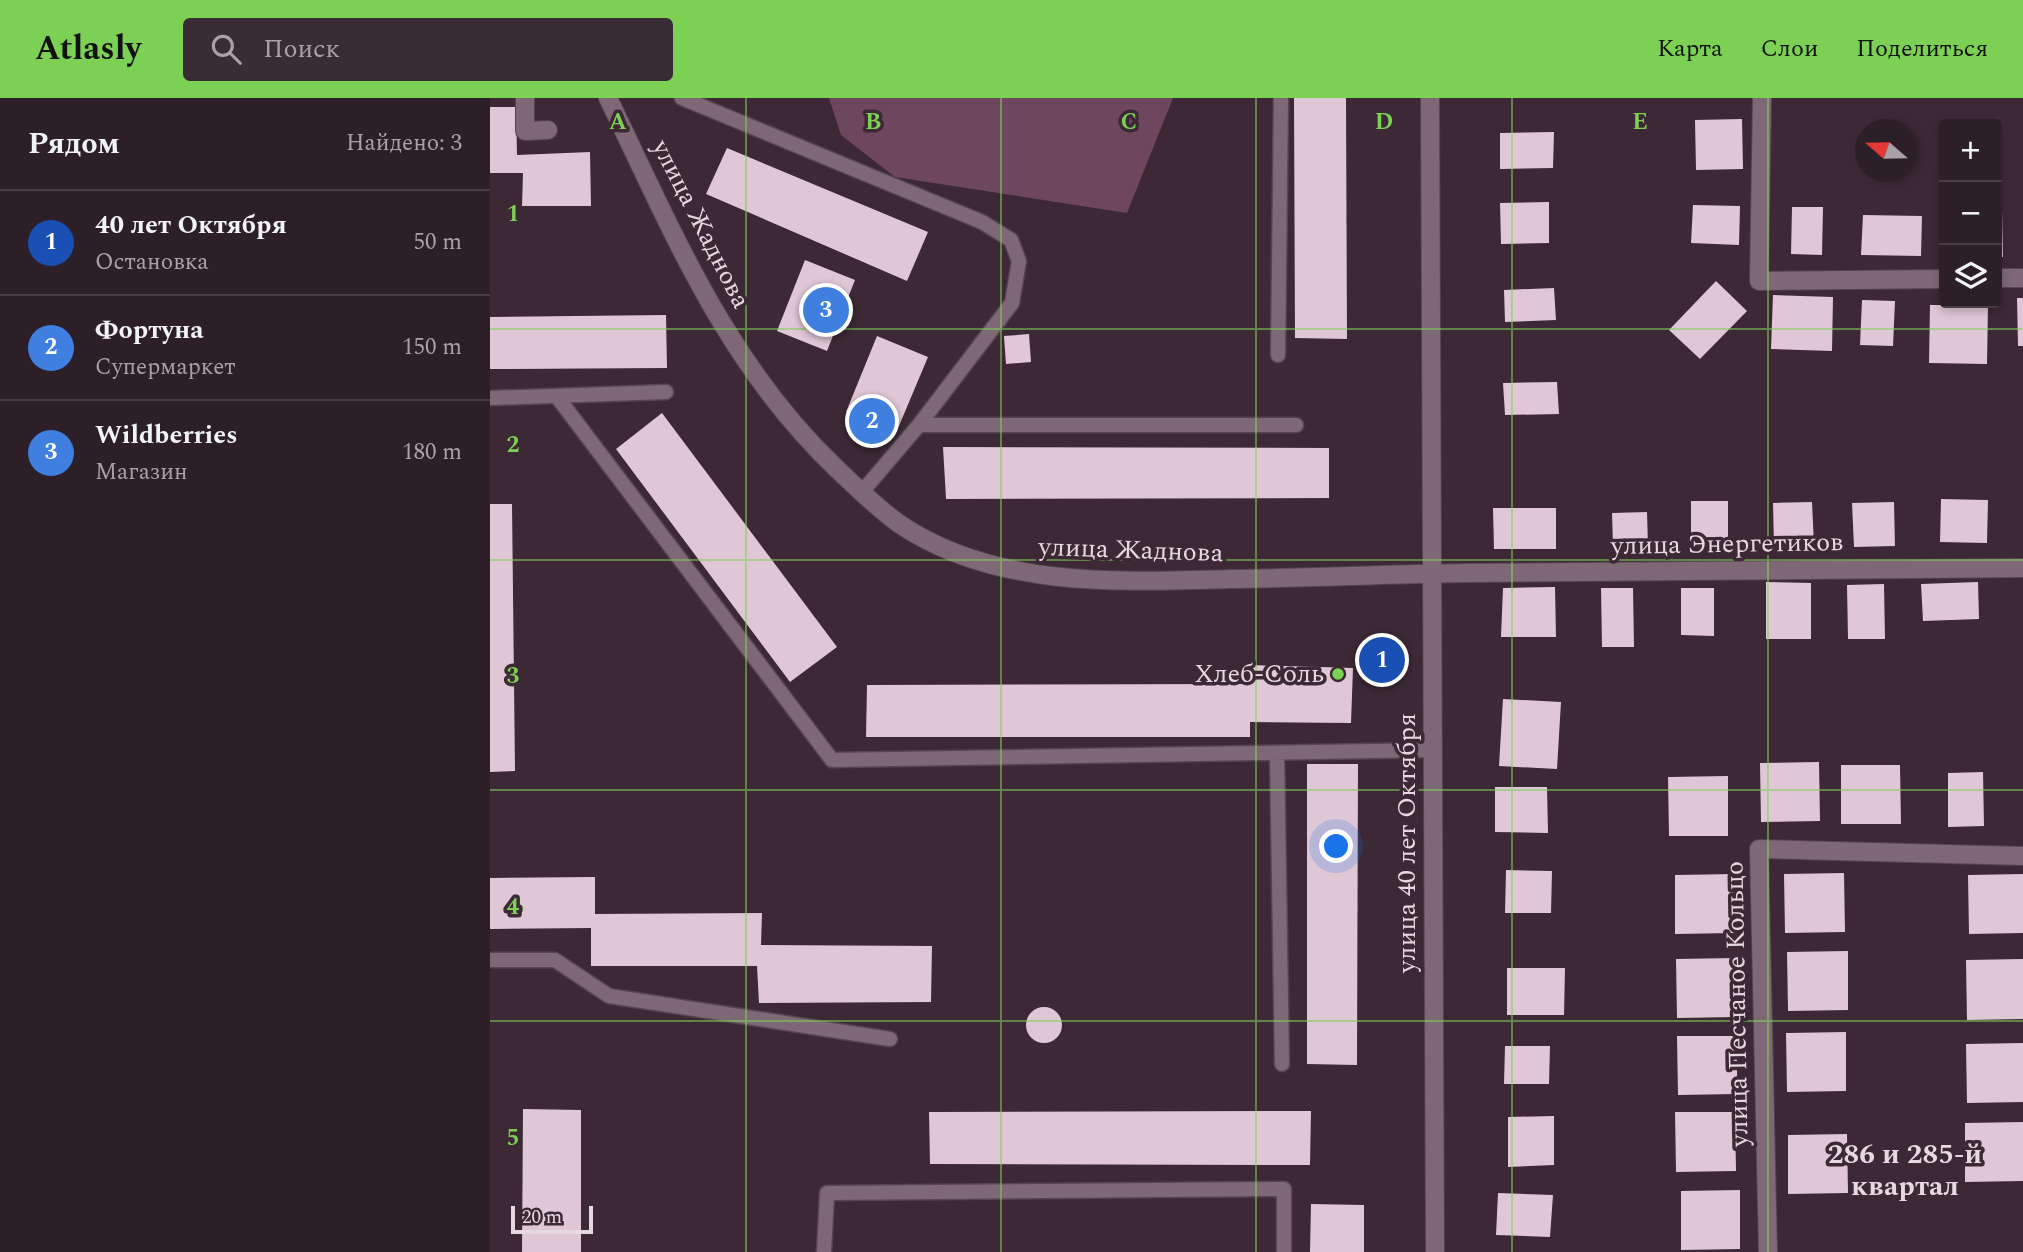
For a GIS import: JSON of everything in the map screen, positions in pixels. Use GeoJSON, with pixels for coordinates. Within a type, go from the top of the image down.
{"type":"FeatureCollection","features":[{"type":"Feature","properties":{"kind":"street"},"geometry":{"type":"LineString","coordinates":[[525,98],[525,131],[548,130]]}},
{"type":"Feature","properties":{"kind":"street","name":"улица Жаднова"},"geometry":{"type":"LineString","coordinates":[[608,98],[695,278],[748,368],[802,436],[861,493],[901,525],[973,560],[1020,572],[1133,582],[1433,574]]}},
{"type":"Feature","properties":{"kind":"street","name":"улица 40 лет Октября"},"geometry":{"type":"LineString","coordinates":[[1430,98],[1436,1252]]}},
{"type":"Feature","properties":{"kind":"street"},"geometry":{"type":"LineString","coordinates":[[1762,98],[1759,281],[1939,279]]}},
{"type":"Feature","properties":{"kind":"street"},"geometry":{"type":"LineString","coordinates":[[2002,278],[2023,278]]}},
{"type":"Feature","properties":{"kind":"street","name":"улица Энергетиков"},"geometry":{"type":"LineString","coordinates":[[1433,574],[2023,568]]}},
{"type":"Feature","properties":{"kind":"street","name":"улица Песчаное Кольцо"},"geometry":{"type":"LineString","coordinates":[[1768,1252],[1759,849],[2023,856]]}},
{"type":"Feature","properties":{"kind":"lane"},"geometry":{"type":"LineString","coordinates":[[682,98],[982,222],[1011,240],[1019,261],[1012,303],[919,425],[861,493]]}},
{"type":"Feature","properties":{"kind":"lane"},"geometry":{"type":"LineString","coordinates":[[1278,355],[1281,98]]}},
{"type":"Feature","properties":{"kind":"lane"},"geometry":{"type":"LineString","coordinates":[[490,398],[558,398],[666,392]]}},
{"type":"Feature","properties":{"kind":"lane"},"geometry":{"type":"LineString","coordinates":[[558,398],[832,761],[1432,750]]}},
{"type":"Feature","properties":{"kind":"lane"},"geometry":{"type":"LineString","coordinates":[[919,425],[1296,425]]}},
{"type":"Feature","properties":{"kind":"lane"},"geometry":{"type":"LineString","coordinates":[[1277,753],[1282,1064]]}},
{"type":"Feature","properties":{"kind":"lane"},"geometry":{"type":"LineString","coordinates":[[490,960],[555,960],[609,996],[890,1039]]}},
{"type":"Feature","properties":{"kind":"lane"},"geometry":{"type":"LineString","coordinates":[[824,1252],[827,1193],[1284,1189],[1284,1252]]}},
{"type":"Feature","properties":{"kind":"shaded area"},"geometry":{"type":"Polygon","coordinates":[[[829,98],[1173,98],[1127,213],[895,177],[841,135],[829,98]]]}},
{"type":"Feature","properties":{"kind":"building"},"geometry":{"type":"Polygon","coordinates":[[[1294,98],[1346,98],[1347,339],[1295,338],[1294,98]]]}},
{"type":"Feature","properties":{"kind":"building"},"geometry":{"type":"Polygon","coordinates":[[[490,107],[516,107],[517,155],[590,152],[591,206],[522,206],[523,173],[490,173],[490,107]]]}},
{"type":"Feature","properties":{"kind":"building"},"geometry":{"type":"Polygon","coordinates":[[[1742,119],[1743,169],[1696,170],[1695,120],[1742,119]]]}},
{"type":"Feature","properties":{"kind":"building"},"geometry":{"type":"Polygon","coordinates":[[[1554,132],[1553,168],[1500,169],[1500,133],[1554,132]]]}},
{"type":"Feature","properties":{"kind":"building"},"geometry":{"type":"Polygon","coordinates":[[[727,148],[928,232],[907,281],[706,194],[727,148]]]}},
{"type":"Feature","properties":{"kind":"building"},"geometry":{"type":"Polygon","coordinates":[[[1549,202],[1549,243],[1501,244],[1500,203],[1549,202]]]}},
{"type":"Feature","properties":{"kind":"building"},"geometry":{"type":"Polygon","coordinates":[[[1693,205],[1740,206],[1739,245],[1691,243],[1693,205]]]}},
{"type":"Feature","properties":{"kind":"building"},"geometry":{"type":"Polygon","coordinates":[[[1792,207],[1823,207],[1822,255],[1791,254],[1792,207]]]}},
{"type":"Feature","properties":{"kind":"building"},"geometry":{"type":"Polygon","coordinates":[[[1863,215],[1922,216],[1921,256],[1861,255],[1863,215]]]}},
{"type":"Feature","properties":{"kind":"building"},"geometry":{"type":"Polygon","coordinates":[[[805,260],[855,280],[827,351],[777,331],[805,260]]]}},
{"type":"Feature","properties":{"kind":"building"},"geometry":{"type":"Polygon","coordinates":[[[1716,281],[1747,311],[1700,359],[1669,330],[1716,281]]]}},
{"type":"Feature","properties":{"kind":"building"},"geometry":{"type":"Polygon","coordinates":[[[1554,288],[1556,320],[1505,322],[1504,290],[1554,288]]]}},
{"type":"Feature","properties":{"kind":"building"},"geometry":{"type":"Polygon","coordinates":[[[1773,295],[1833,297],[1832,351],[1771,349],[1773,295]]]}},
{"type":"Feature","properties":{"kind":"building"},"geometry":{"type":"Polygon","coordinates":[[[2017,298],[2023,298],[2023,346],[2018,346],[2017,298]]]}},
{"type":"Feature","properties":{"kind":"building"},"geometry":{"type":"Polygon","coordinates":[[[1862,300],[1895,301],[1893,346],[1860,345],[1862,300]]]}},
{"type":"Feature","properties":{"kind":"building"},"geometry":{"type":"Polygon","coordinates":[[[1930,305],[1939,305],[1939,308],[1988,308],[1987,364],[1929,363],[1930,305]]]}},
{"type":"Feature","properties":{"kind":"building"},"geometry":{"type":"Polygon","coordinates":[[[666,315],[667,368],[490,369],[490,317],[666,315]]]}},
{"type":"Feature","properties":{"kind":"building"},"geometry":{"type":"Polygon","coordinates":[[[1029,334],[1031,362],[1006,364],[1004,336],[1029,334]]]}},
{"type":"Feature","properties":{"kind":"building"},"geometry":{"type":"Polygon","coordinates":[[[877,336],[928,357],[896,433],[846,412],[877,336]]]}},
{"type":"Feature","properties":{"kind":"building"},"geometry":{"type":"Polygon","coordinates":[[[1557,382],[1559,414],[1505,415],[1503,383],[1557,382]]]}},
{"type":"Feature","properties":{"kind":"building"},"geometry":{"type":"Polygon","coordinates":[[[662,413],[837,647],[790,682],[616,449],[662,413]]]}},
{"type":"Feature","properties":{"kind":"building"},"geometry":{"type":"Polygon","coordinates":[[[943,447],[1329,448],[1329,498],[946,499],[943,447]]]}},
{"type":"Feature","properties":{"kind":"building"},"geometry":{"type":"Polygon","coordinates":[[[1941,499],[1988,500],[1987,543],[1940,542],[1941,499]]]}},
{"type":"Feature","properties":{"kind":"building"},"geometry":{"type":"Polygon","coordinates":[[[1691,501],[1728,501],[1728,546],[1691,546],[1691,501]]]}},
{"type":"Feature","properties":{"kind":"building"},"geometry":{"type":"Polygon","coordinates":[[[1812,502],[1814,545],[1774,547],[1773,503],[1812,502]]]}},
{"type":"Feature","properties":{"kind":"building"},"geometry":{"type":"Polygon","coordinates":[[[1894,502],[1895,546],[1854,547],[1852,503],[1894,502]]]}},
{"type":"Feature","properties":{"kind":"building"},"geometry":{"type":"Polygon","coordinates":[[[490,504],[512,504],[515,771],[490,772],[490,504]]]}},
{"type":"Feature","properties":{"kind":"building"},"geometry":{"type":"Polygon","coordinates":[[[1493,508],[1556,508],[1556,549],[1494,549],[1493,508]]]}},
{"type":"Feature","properties":{"kind":"building"},"geometry":{"type":"Polygon","coordinates":[[[1647,512],[1648,546],[1613,547],[1612,513],[1647,512]]]}},
{"type":"Feature","properties":{"kind":"building"},"geometry":{"type":"Polygon","coordinates":[[[1766,582],[1811,583],[1811,639],[1766,639],[1766,582]]]}},
{"type":"Feature","properties":{"kind":"building"},"geometry":{"type":"Polygon","coordinates":[[[1978,582],[1979,619],[1923,621],[1921,584],[1978,582]]]}},
{"type":"Feature","properties":{"kind":"building"},"geometry":{"type":"Polygon","coordinates":[[[1884,584],[1885,639],[1848,639],[1847,585],[1884,584]]]}},
{"type":"Feature","properties":{"kind":"building"},"geometry":{"type":"Polygon","coordinates":[[[1555,587],[1556,637],[1501,637],[1503,588],[1555,587]]]}},
{"type":"Feature","properties":{"kind":"building"},"geometry":{"type":"Polygon","coordinates":[[[1601,588],[1633,588],[1634,647],[1602,647],[1601,588]]]}},
{"type":"Feature","properties":{"kind":"building"},"geometry":{"type":"Polygon","coordinates":[[[1681,588],[1714,588],[1714,636],[1681,635],[1681,588]]]}},
{"type":"Feature","properties":{"kind":"building"},"geometry":{"type":"Polygon","coordinates":[[[1250,665],[1353,668],[1351,723],[1250,722],[1250,737],[866,737],[867,685],[1250,684],[1250,665]]]}},
{"type":"Feature","properties":{"kind":"building"},"geometry":{"type":"Polygon","coordinates":[[[1503,699],[1561,702],[1557,769],[1499,766],[1503,699]]]}},
{"type":"Feature","properties":{"kind":"building"},"geometry":{"type":"Polygon","coordinates":[[[1819,762],[1820,821],[1761,822],[1760,763],[1819,762]]]}},
{"type":"Feature","properties":{"kind":"building"},"geometry":{"type":"Polygon","coordinates":[[[1307,764],[1358,764],[1357,1065],[1307,1064],[1307,764]]]}},
{"type":"Feature","properties":{"kind":"building"},"geometry":{"type":"Polygon","coordinates":[[[1841,765],[1900,765],[1901,824],[1841,824],[1841,765]]]}},
{"type":"Feature","properties":{"kind":"building"},"geometry":{"type":"Polygon","coordinates":[[[1983,772],[1984,826],[1948,827],[1948,773],[1983,772]]]}},
{"type":"Feature","properties":{"kind":"building"},"geometry":{"type":"Polygon","coordinates":[[[1728,776],[1728,836],[1669,836],[1668,777],[1728,776]]]}},
{"type":"Feature","properties":{"kind":"building"},"geometry":{"type":"Polygon","coordinates":[[[1495,787],[1547,787],[1548,833],[1495,832],[1495,787]]]}},
{"type":"Feature","properties":{"kind":"building"},"geometry":{"type":"Polygon","coordinates":[[[1506,870],[1552,871],[1551,913],[1505,913],[1506,870]]]}},
{"type":"Feature","properties":{"kind":"building"},"geometry":{"type":"Polygon","coordinates":[[[1844,873],[1845,932],[1785,933],[1784,874],[1844,873]]]}},
{"type":"Feature","properties":{"kind":"building"},"geometry":{"type":"Polygon","coordinates":[[[1735,874],[1735,933],[1675,934],[1675,875],[1735,874]]]}},
{"type":"Feature","properties":{"kind":"building"},"geometry":{"type":"Polygon","coordinates":[[[2023,874],[2023,933],[1969,934],[1968,875],[2023,874]]]}},
{"type":"Feature","properties":{"kind":"building"},"geometry":{"type":"Polygon","coordinates":[[[595,877],[595,914],[762,913],[761,945],[932,946],[931,1002],[759,1003],[757,966],[591,966],[591,928],[490,929],[490,878],[595,877]]]}},
{"type":"Feature","properties":{"kind":"building"},"geometry":{"type":"Polygon","coordinates":[[[1848,951],[1848,1010],[1788,1011],[1787,952],[1848,951]]]}},
{"type":"Feature","properties":{"kind":"building"},"geometry":{"type":"Polygon","coordinates":[[[1735,958],[1736,1017],[1677,1018],[1676,959],[1735,958]]]}},
{"type":"Feature","properties":{"kind":"building"},"geometry":{"type":"Polygon","coordinates":[[[2023,959],[2023,1019],[1967,1020],[1966,960],[2023,959]]]}},
{"type":"Feature","properties":{"kind":"building"},"geometry":{"type":"Polygon","coordinates":[[[1507,968],[1565,968],[1564,1015],[1507,1015],[1507,968]]]}},
{"type":"Feature","properties":{"kind":"building"},"geometry":{"type":"Polygon","coordinates":[[[1044,1007],[1057,1012],[1062,1025],[1057,1038],[1044,1043],[1031,1038],[1026,1025],[1031,1012],[1044,1007]]]}},
{"type":"Feature","properties":{"kind":"building"},"geometry":{"type":"Polygon","coordinates":[[[1846,1032],[1846,1091],[1787,1092],[1786,1033],[1846,1032]]]}},
{"type":"Feature","properties":{"kind":"building"},"geometry":{"type":"Polygon","coordinates":[[[1677,1036],[1737,1036],[1737,1094],[1678,1095],[1677,1036]]]}},
{"type":"Feature","properties":{"kind":"building"},"geometry":{"type":"Polygon","coordinates":[[[2023,1043],[2023,1102],[1967,1103],[1966,1044],[2023,1043]]]}},
{"type":"Feature","properties":{"kind":"building"},"geometry":{"type":"Polygon","coordinates":[[[1505,1046],[1550,1046],[1549,1084],[1504,1084],[1505,1046]]]}},
{"type":"Feature","properties":{"kind":"building"},"geometry":{"type":"Polygon","coordinates":[[[523,1109],[581,1110],[581,1252],[522,1252],[523,1109]]]}},
{"type":"Feature","properties":{"kind":"building"},"geometry":{"type":"Polygon","coordinates":[[[1311,1111],[1310,1165],[930,1164],[929,1112],[1311,1111]]]}},
{"type":"Feature","properties":{"kind":"building"},"geometry":{"type":"Polygon","coordinates":[[[1675,1112],[1735,1112],[1736,1171],[1676,1172],[1675,1112]]]}},
{"type":"Feature","properties":{"kind":"building"},"geometry":{"type":"Polygon","coordinates":[[[1554,1116],[1554,1165],[1508,1167],[1508,1117],[1554,1116]]]}},
{"type":"Feature","properties":{"kind":"building"},"geometry":{"type":"Polygon","coordinates":[[[2023,1122],[2023,1181],[1965,1182],[1965,1123],[2023,1122]]]}},
{"type":"Feature","properties":{"kind":"building"},"geometry":{"type":"Polygon","coordinates":[[[1847,1134],[1848,1193],[1788,1194],[1788,1135],[1847,1134]]]}},
{"type":"Feature","properties":{"kind":"building"},"geometry":{"type":"Polygon","coordinates":[[[1740,1190],[1740,1249],[1681,1250],[1681,1191],[1740,1190]]]}},
{"type":"Feature","properties":{"kind":"building"},"geometry":{"type":"Polygon","coordinates":[[[1498,1193],[1553,1195],[1550,1237],[1496,1235],[1498,1193]]]}},
{"type":"Feature","properties":{"kind":"building"},"geometry":{"type":"Polygon","coordinates":[[[1311,1204],[1364,1205],[1364,1252],[1310,1252],[1311,1204]]]}},
{"type":"Feature","properties":{"kind":"place","name":"Wildberries"},"geometry":{"type":"Point","coordinates":[826,310]}},
{"type":"Feature","properties":{"kind":"place","name":"Фортуна"},"geometry":{"type":"Point","coordinates":[872,421]}},
{"type":"Feature","properties":{"kind":"place","name":"40 лет Октября"},"geometry":{"type":"Point","coordinates":[1382,660]}},
{"type":"Feature","properties":{"kind":"place","name":"Хлеб-Соль"},"geometry":{"type":"Point","coordinates":[1338,674]}},
{"type":"Feature","properties":{"kind":"district","name":"286 и 285-й квартал"},"geometry":{"type":"Point","coordinates":[1905,1170]}}]}
